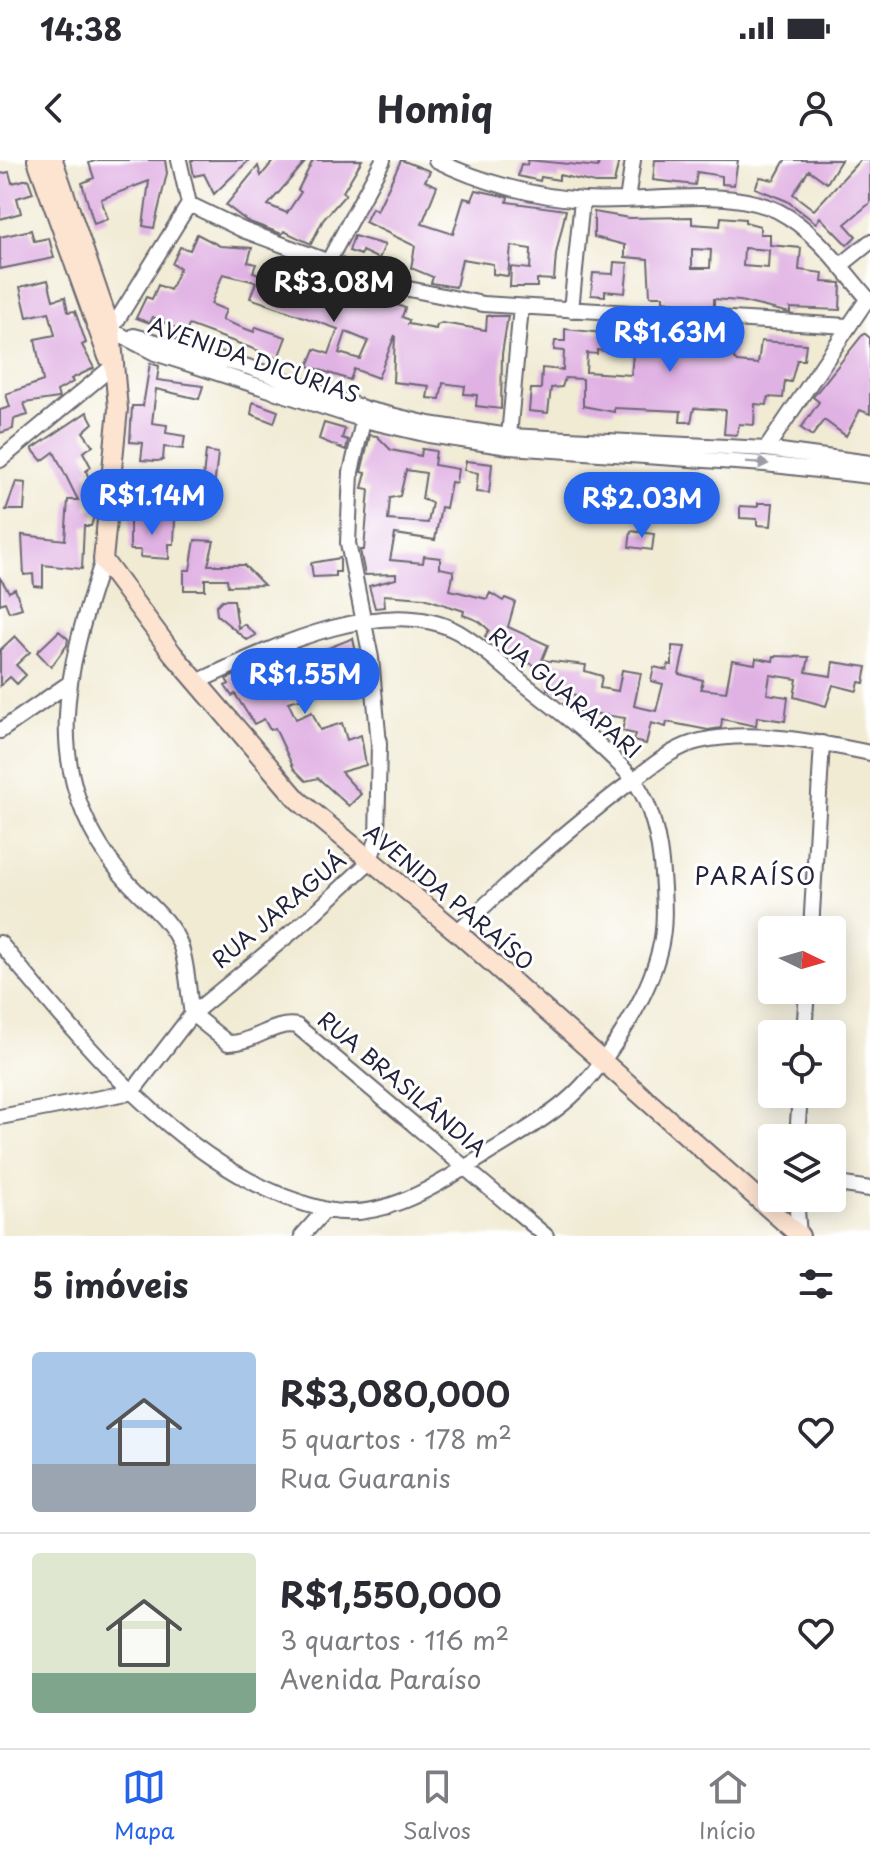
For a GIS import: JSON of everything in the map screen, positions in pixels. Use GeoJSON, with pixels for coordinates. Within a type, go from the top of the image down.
{"type":"FeatureCollection","features":[{"type":"Feature","properties":{"kind":"main road"},"geometry":{"type":"LineString","coordinates":[[37,160],[113,366]]}},
{"type":"Feature","properties":{"kind":"main road"},"geometry":{"type":"LineString","coordinates":[[53,160],[111,330],[118,409],[103,560]]}},
{"type":"Feature","properties":{"kind":"main road","name":"AVENIDA PARAÍSO"},"geometry":{"type":"LineString","coordinates":[[103,560],[197,682],[298,800],[457,932],[799,1235]]}},
{"type":"Feature","properties":{"kind":"street"},"geometry":{"type":"LineString","coordinates":[[111,330],[189,204],[179,160]]}},
{"type":"Feature","properties":{"kind":"street"},"geometry":{"type":"LineString","coordinates":[[329,260],[383,160]]}},
{"type":"Feature","properties":{"kind":"street"},"geometry":{"type":"LineString","coordinates":[[436,160],[524,191],[582,200],[744,198],[780,212],[820,243],[869,300],[847,326],[766,449]]}},
{"type":"Feature","properties":{"kind":"street"},"geometry":{"type":"LineString","coordinates":[[627,200],[633,160]]}},
{"type":"Feature","properties":{"kind":"street"},"geometry":{"type":"LineString","coordinates":[[571,310],[582,200]]}},
{"type":"Feature","properties":{"kind":"street"},"geometry":{"type":"LineString","coordinates":[[189,204],[243,230],[394,286],[483,304],[847,326]]}},
{"type":"Feature","properties":{"kind":"street"},"geometry":{"type":"LineString","coordinates":[[840,266],[870,242]]}},
{"type":"Feature","properties":{"kind":"street"},"geometry":{"type":"LineString","coordinates":[[509,436],[521,307]]}},
{"type":"Feature","properties":{"kind":"street","name":"AVENIDA DICURIAS"},"geometry":{"type":"LineString","coordinates":[[111,330],[248,367],[365,415],[509,447],[765,464],[870,476]]}},
{"type":"Feature","properties":{"kind":"street"},"geometry":{"type":"LineString","coordinates":[[0,460],[113,366]]}},
{"type":"Feature","properties":{"kind":"street","name":"AVENIDA DICURIAS"},"geometry":{"type":"LineString","coordinates":[[365,415],[509,436],[766,449],[870,463]]}},
{"type":"Feature","properties":{"kind":"street","name":"RUA JARAGUÁ"},"geometry":{"type":"LineString","coordinates":[[132,1092],[192,1014],[318,910],[369,862],[377,840],[379,744],[371,658],[348,543],[351,472],[365,415]]}},
{"type":"Feature","properties":{"kind":"street"},"geometry":{"type":"LineString","coordinates":[[103,560],[78,633],[64,706],[68,763],[84,818],[118,871],[174,932],[181,948],[192,1014]]}},
{"type":"Feature","properties":{"kind":"street","name":"RUA GUARAPARI"},"geometry":{"type":"LineString","coordinates":[[0,943],[132,1092],[231,1173],[325,1210],[371,1212],[425,1192],[566,1102],[602,1061],[638,1007],[659,952],[664,908],[661,861],[649,813],[633,780],[552,707],[456,631],[408,618],[362,623],[280,643],[197,682]]}},
{"type":"Feature","properties":{"kind":"street"},"geometry":{"type":"LineString","coordinates":[[0,731],[68,684]]}},
{"type":"Feature","properties":{"kind":"street"},"geometry":{"type":"LineString","coordinates":[[457,932],[538,855],[653,763],[699,741],[748,738],[822,743],[870,753]]}},
{"type":"Feature","properties":{"kind":"street"},"geometry":{"type":"LineString","coordinates":[[812,916],[822,743]]}},
{"type":"Feature","properties":{"kind":"street","name":"RUA BRASILÂNDIA"},"geometry":{"type":"LineString","coordinates":[[192,1014],[228,1043],[240,1043],[289,1025],[297,1026],[546,1236]]}},
{"type":"Feature","properties":{"kind":"street"},"geometry":{"type":"LineString","coordinates":[[0,1117],[132,1092]]}},
{"type":"Feature","properties":{"kind":"street"},"geometry":{"type":"LineString","coordinates":[[846,1185],[870,1189]]}},
{"type":"Feature","properties":{"kind":"street"},"geometry":{"type":"LineString","coordinates":[[302,1236],[325,1210]]}},
{"type":"Feature","properties":{"kind":"street"},"geometry":{"type":"LineString","coordinates":[[797,1212],[799,1235]]}},
{"type":"Feature","properties":{"kind":"building"},"geometry":{"type":"Polygon","coordinates":[[[97,160],[165,160],[167,173],[154,228],[143,226],[149,181],[101,199],[108,219],[94,224],[82,183],[94,178],[89,163],[97,160]]]}},
{"type":"Feature","properties":{"kind":"building"},"geometry":{"type":"Polygon","coordinates":[[[191,160],[249,160],[214,194],[204,174],[194,176],[191,160]]]}},
{"type":"Feature","properties":{"kind":"building"},"geometry":{"type":"Polygon","coordinates":[[[274,160],[307,160],[268,205],[287,213],[301,192],[298,190],[313,160],[362,160],[343,192],[346,194],[323,220],[311,244],[284,231],[282,234],[247,221],[226,205],[258,166],[261,176],[274,160]]]}},
{"type":"Feature","properties":{"kind":"building"},"geometry":{"type":"Polygon","coordinates":[[[401,160],[430,171],[425,181],[437,186],[422,224],[453,234],[464,198],[472,200],[476,190],[508,197],[507,202],[566,210],[556,254],[554,280],[537,279],[537,287],[510,287],[511,267],[530,269],[531,249],[511,246],[508,276],[493,274],[493,264],[462,259],[456,287],[431,283],[433,277],[411,268],[415,246],[365,222],[372,208],[377,211],[401,160]]]}},
{"type":"Feature","properties":{"kind":"building"},"geometry":{"type":"Polygon","coordinates":[[[528,160],[598,167],[599,160],[619,160],[614,183],[595,183],[559,175],[559,180],[541,177],[540,181],[518,176],[521,164],[527,165],[528,160]]]}},
{"type":"Feature","properties":{"kind":"building"},"geometry":{"type":"Polygon","coordinates":[[[655,160],[738,160],[734,185],[722,184],[722,176],[697,172],[695,185],[653,180],[655,160]]]}},
{"type":"Feature","properties":{"kind":"building"},"geometry":{"type":"Polygon","coordinates":[[[785,160],[841,160],[827,183],[809,170],[793,194],[814,210],[860,160],[870,160],[870,203],[845,224],[856,236],[847,245],[820,217],[816,223],[787,201],[755,188],[760,177],[774,180],[785,160]]]}},
{"type":"Feature","properties":{"kind":"building"},"geometry":{"type":"Polygon","coordinates":[[[9,172],[12,183],[28,179],[33,193],[17,198],[21,213],[0,219],[0,174],[9,172]]]}},
{"type":"Feature","properties":{"kind":"building"},"geometry":{"type":"Polygon","coordinates":[[[594,212],[629,218],[692,217],[692,224],[720,226],[721,217],[745,219],[745,222],[760,226],[760,234],[770,234],[770,245],[801,248],[799,270],[823,273],[822,282],[841,283],[840,310],[790,308],[790,313],[740,301],[714,299],[714,307],[663,301],[663,296],[650,296],[648,259],[625,257],[625,245],[594,237],[594,212]],[[744,248],[743,266],[768,268],[769,250],[744,248]],[[692,249],[692,268],[710,268],[711,250],[692,249]]]}},
{"type":"Feature","properties":{"kind":"building"},"geometry":{"type":"Polygon","coordinates":[[[31,230],[34,241],[49,238],[54,258],[0,269],[0,237],[31,230]]]}},
{"type":"Feature","properties":{"kind":"building"},"geometry":{"type":"Polygon","coordinates":[[[197,234],[220,246],[252,248],[248,262],[256,264],[253,272],[287,284],[291,264],[321,270],[319,273],[405,308],[402,317],[409,320],[408,324],[436,329],[442,323],[486,330],[487,316],[508,316],[502,354],[501,409],[476,406],[477,395],[464,394],[465,386],[443,383],[440,399],[427,398],[429,386],[393,382],[395,335],[378,378],[354,369],[350,380],[308,366],[315,349],[329,354],[338,329],[250,298],[256,282],[223,274],[211,304],[226,310],[222,320],[254,332],[256,327],[286,337],[278,358],[189,325],[186,333],[153,317],[150,323],[136,318],[146,297],[152,299],[158,285],[170,290],[180,268],[172,264],[180,247],[190,250],[197,234]],[[346,332],[339,353],[360,359],[368,341],[346,332]]]}},
{"type":"Feature","properties":{"kind":"building"},"geometry":{"type":"Polygon","coordinates":[[[354,236],[385,245],[379,259],[362,251],[361,255],[349,251],[354,236]]]}},
{"type":"Feature","properties":{"kind":"building"},"geometry":{"type":"Polygon","coordinates":[[[614,262],[628,263],[625,293],[605,291],[605,296],[591,295],[593,273],[613,274],[614,262]]]}},
{"type":"Feature","properties":{"kind":"building"},"geometry":{"type":"Polygon","coordinates":[[[48,280],[53,300],[65,297],[68,312],[75,311],[86,343],[82,345],[94,368],[71,379],[73,382],[57,391],[59,398],[24,403],[28,415],[14,419],[13,429],[0,433],[0,410],[10,407],[6,394],[43,381],[35,339],[55,335],[49,312],[27,317],[20,287],[48,280]]]}},
{"type":"Feature","properties":{"kind":"building"},"geometry":{"type":"Polygon","coordinates":[[[663,326],[686,327],[686,335],[736,343],[734,359],[737,362],[758,364],[761,341],[806,344],[804,360],[797,360],[791,382],[785,381],[783,398],[768,397],[767,405],[755,404],[754,425],[739,424],[737,435],[724,434],[726,410],[694,408],[691,422],[680,422],[681,411],[614,408],[614,412],[583,406],[583,379],[565,378],[562,387],[551,388],[548,413],[529,411],[531,389],[541,389],[542,368],[563,370],[564,351],[554,350],[555,341],[565,341],[565,329],[660,339],[663,326]],[[597,350],[597,354],[587,353],[586,372],[631,375],[633,354],[597,350]]]}},
{"type":"Feature","properties":{"kind":"building"},"geometry":{"type":"Polygon","coordinates":[[[864,333],[870,338],[870,414],[860,410],[846,436],[824,420],[812,436],[801,428],[819,402],[813,397],[864,333]]]}},
{"type":"Feature","properties":{"kind":"building"},"geometry":{"type":"Polygon","coordinates":[[[150,363],[159,366],[157,380],[203,386],[199,399],[156,389],[152,423],[167,425],[166,433],[185,436],[183,449],[164,447],[163,460],[157,461],[141,460],[143,443],[130,442],[132,406],[143,406],[150,363]]]}},
{"type":"Feature","properties":{"kind":"building"},"geometry":{"type":"Polygon","coordinates":[[[253,402],[278,411],[274,423],[251,414],[253,402]]]}},
{"type":"Feature","properties":{"kind":"building"},"geometry":{"type":"Polygon","coordinates":[[[87,412],[93,423],[83,432],[93,446],[83,452],[91,467],[86,471],[94,491],[88,493],[87,509],[96,510],[91,526],[84,526],[82,569],[43,565],[43,587],[34,586],[33,574],[24,575],[22,535],[65,540],[68,500],[78,500],[54,452],[42,461],[32,449],[87,412]]]}},
{"type":"Feature","properties":{"kind":"building"},"geometry":{"type":"Polygon","coordinates":[[[324,423],[345,429],[342,438],[348,440],[346,450],[319,439],[324,423]]]}},
{"type":"Feature","properties":{"kind":"building"},"geometry":{"type":"Polygon","coordinates":[[[370,435],[377,436],[391,450],[421,456],[422,449],[436,451],[434,465],[458,469],[456,483],[451,482],[446,508],[441,507],[435,540],[395,534],[390,560],[423,563],[424,556],[440,558],[440,568],[454,571],[450,590],[487,599],[490,593],[503,601],[505,598],[515,602],[508,627],[548,645],[542,660],[586,665],[585,671],[602,676],[600,688],[618,691],[622,670],[641,673],[634,706],[656,711],[663,684],[651,681],[654,667],[667,670],[668,664],[672,665],[672,646],[685,647],[679,674],[703,680],[701,689],[726,692],[732,660],[755,664],[756,658],[773,661],[774,656],[809,657],[806,672],[831,676],[833,662],[867,667],[864,683],[859,682],[857,691],[833,685],[826,706],[794,697],[797,679],[770,675],[767,694],[788,697],[785,721],[757,717],[756,726],[722,719],[721,728],[708,730],[667,722],[666,727],[651,723],[646,744],[633,741],[635,734],[622,731],[625,718],[577,711],[580,696],[547,689],[551,672],[510,655],[485,636],[489,630],[479,621],[463,615],[464,611],[424,598],[384,595],[385,607],[375,608],[369,586],[396,579],[396,574],[365,575],[360,550],[364,550],[369,489],[362,488],[366,473],[361,472],[370,435]],[[406,470],[400,496],[390,498],[388,520],[428,523],[432,503],[422,499],[426,473],[406,470]]]}},
{"type":"Feature","properties":{"kind":"building"},"geometry":{"type":"Polygon","coordinates":[[[206,451],[218,453],[212,505],[200,504],[206,451]]]}},
{"type":"Feature","properties":{"kind":"building"},"geometry":{"type":"Polygon","coordinates":[[[466,461],[492,464],[489,493],[476,492],[478,473],[464,470],[466,461]]]}},
{"type":"Feature","properties":{"kind":"building"},"geometry":{"type":"Polygon","coordinates":[[[16,482],[26,483],[24,510],[6,510],[16,482]]]}},
{"type":"Feature","properties":{"kind":"building"},"geometry":{"type":"Polygon","coordinates":[[[154,483],[182,484],[181,503],[152,501],[154,483]]]}},
{"type":"Feature","properties":{"kind":"building"},"geometry":{"type":"Polygon","coordinates":[[[644,490],[665,494],[662,518],[640,515],[644,490]]]}},
{"type":"Feature","properties":{"kind":"building"},"geometry":{"type":"Polygon","coordinates":[[[758,503],[773,503],[771,526],[757,525],[757,519],[740,518],[740,506],[758,507],[758,503]]]}},
{"type":"Feature","properties":{"kind":"building"},"geometry":{"type":"Polygon","coordinates":[[[130,517],[175,519],[174,544],[169,544],[169,559],[140,557],[141,550],[130,550],[130,517]]]}},
{"type":"Feature","properties":{"kind":"building"},"geometry":{"type":"Polygon","coordinates":[[[631,531],[654,534],[652,550],[629,547],[631,531]]]}},
{"type":"Feature","properties":{"kind":"building"},"geometry":{"type":"Polygon","coordinates":[[[195,540],[214,541],[208,565],[244,565],[264,585],[228,586],[227,579],[205,579],[205,590],[184,590],[184,570],[190,570],[195,540]]]}},
{"type":"Feature","properties":{"kind":"building"},"geometry":{"type":"Polygon","coordinates":[[[340,558],[340,572],[335,572],[335,576],[313,577],[311,563],[340,558]]]}},
{"type":"Feature","properties":{"kind":"building"},"geometry":{"type":"Polygon","coordinates":[[[0,578],[9,592],[15,589],[22,608],[9,612],[5,602],[0,604],[0,578]]]}},
{"type":"Feature","properties":{"kind":"building"},"geometry":{"type":"Polygon","coordinates":[[[222,600],[234,600],[238,628],[244,624],[256,635],[247,640],[217,615],[216,606],[222,600]]]}},
{"type":"Feature","properties":{"kind":"building"},"geometry":{"type":"Polygon","coordinates":[[[59,631],[68,639],[67,645],[51,667],[37,652],[59,631]]]}},
{"type":"Feature","properties":{"kind":"building"},"geometry":{"type":"Polygon","coordinates":[[[15,636],[30,652],[16,665],[26,675],[17,684],[10,677],[0,686],[0,650],[15,636]]]}},
{"type":"Feature","properties":{"kind":"building"},"geometry":{"type":"Polygon","coordinates":[[[353,638],[360,672],[346,674],[345,665],[324,671],[330,691],[288,702],[296,719],[312,712],[320,730],[342,723],[347,740],[361,735],[366,765],[341,772],[361,794],[349,806],[318,778],[306,781],[294,769],[275,728],[270,730],[264,719],[254,724],[235,694],[232,696],[225,686],[229,684],[226,679],[262,664],[266,673],[353,638]]]}},
{"type":"Feature","properties":{"kind":"district","name":"PARAÍSO"},"geometry":{"type":"Point","coordinates":[756,877]}}]}
